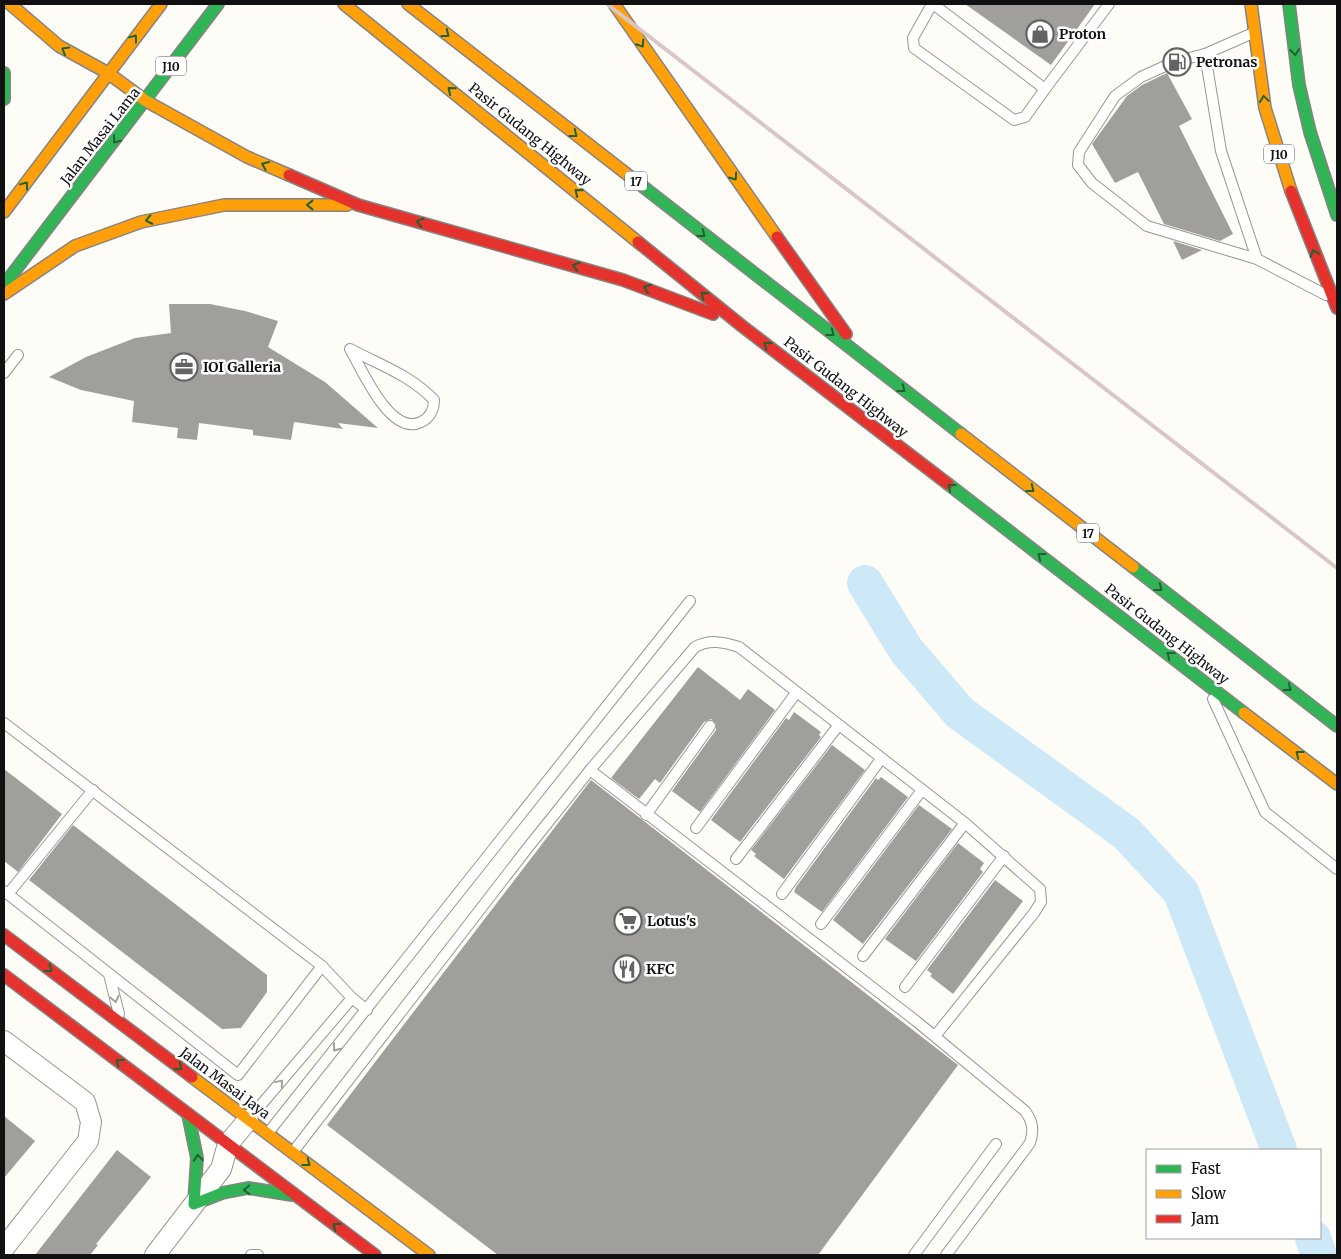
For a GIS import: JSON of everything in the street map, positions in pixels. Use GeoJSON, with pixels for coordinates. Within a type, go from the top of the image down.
{"type":"FeatureCollection","features":[{"type":"Feature","properties":{"kind":"main road"},"geometry":{"type":"LineString","coordinates":[[10,4],[59,46],[108,73],[146,101],[247,157],[358,205],[623,280],[689,303],[742,326]]}},
{"type":"Feature","properties":{"kind":"main road"},"geometry":{"type":"LineString","coordinates":[[4,212],[161,4]]}},
{"type":"Feature","properties":{"kind":"main road","name":"Jalan Masai Lama"},"geometry":{"type":"LineString","coordinates":[[4,285],[218,4]]}},
{"type":"Feature","properties":{"kind":"main road","name":"Pasir Gudang Highway"},"geometry":{"type":"LineString","coordinates":[[344,4],[742,326],[1337,784]]}},
{"type":"Feature","properties":{"kind":"main road","name":"Pasir Gudang Highway"},"geometry":{"type":"LineString","coordinates":[[408,4],[1337,726]]}},
{"type":"Feature","properties":{"kind":"main road"},"geometry":{"type":"LineString","coordinates":[[614,4],[654,64],[864,359]]}},
{"type":"Feature","properties":{"kind":"main road","name":"J10"},"geometry":{"type":"LineString","coordinates":[[1251,4],[1265,108],[1295,203],[1334,303]]}},
{"type":"Feature","properties":{"kind":"main road","name":"J10"},"geometry":{"type":"LineString","coordinates":[[1289,4],[1299,85],[1310,132],[1329,172],[1337,215]]}},
{"type":"Feature","properties":{"kind":"main road"},"geometry":{"type":"LineString","coordinates":[[4,73],[4,98]]}},
{"type":"Feature","properties":{"kind":"main road"},"geometry":{"type":"LineString","coordinates":[[4,294],[75,246],[140,222],[224,205],[358,205]]}},
{"type":"Feature","properties":{"kind":"main road","name":"Jalan Masai Jaya"},"geometry":{"type":"LineString","coordinates":[[6,941],[121,1024],[429,1255]]}},
{"type":"Feature","properties":{"kind":"main road"},"geometry":{"type":"LineString","coordinates":[[4,975],[374,1255]]}},
{"type":"Feature","properties":{"kind":"main road"},"geometry":{"type":"LineString","coordinates":[[188,1114],[197,1148],[199,1171],[194,1204]]}},
{"type":"Feature","properties":{"kind":"main road"},"geometry":{"type":"LineString","coordinates":[[194,1204],[222,1193],[248,1188],[296,1196]]}},
{"type":"Feature","properties":{"kind":"street"},"geometry":{"type":"LineString","coordinates":[[4,1041],[85,1102],[91,1122],[88,1141],[4,1248]]}},
{"type":"Feature","properties":{"kind":"street"},"geometry":{"type":"LineString","coordinates":[[156,1255],[221,1169],[228,1144],[248,1120]]}},
{"type":"Feature","properties":{"kind":"street"},"geometry":{"type":"LineString","coordinates":[[221,1169],[248,1160],[268,1134]]}},
{"type":"Feature","properties":{"kind":"lane"},"geometry":{"type":"LineString","coordinates":[[1045,90],[933,4],[913,38],[914,48],[1014,120],[1025,117],[1109,4]]}},
{"type":"Feature","properties":{"kind":"lane"},"geometry":{"type":"LineString","coordinates":[[1254,33],[1205,54],[1174,62],[1141,77],[1115,96],[1079,152],[1078,165],[1092,183],[1147,226],[1257,258],[1334,303]]}},
{"type":"Feature","properties":{"kind":"lane"},"geometry":{"type":"LineString","coordinates":[[1205,54],[1221,152],[1257,258]]}},
{"type":"Feature","properties":{"kind":"lane"},"geometry":{"type":"LineString","coordinates":[[350,349],[403,375],[424,390],[434,400],[434,408],[429,416],[420,423],[405,424],[394,417],[381,404],[350,349]]}},
{"type":"Feature","properties":{"kind":"lane"},"geometry":{"type":"LineString","coordinates":[[4,373],[18,355]]}},
{"type":"Feature","properties":{"kind":"lane"},"geometry":{"type":"LineString","coordinates":[[268,1134],[690,601]]}},
{"type":"Feature","properties":{"kind":"lane"},"geometry":{"type":"LineString","coordinates":[[292,1152],[590,770],[695,648],[705,642],[727,643],[738,647],[965,823],[1040,889],[1041,902],[1017,935],[934,1036]]}},
{"type":"Feature","properties":{"kind":"lane"},"geometry":{"type":"LineString","coordinates":[[1206,682],[1265,812],[1337,869]]}},
{"type":"Feature","properties":{"kind":"lane"},"geometry":{"type":"LineString","coordinates":[[691,835],[796,693]]}},
{"type":"Feature","properties":{"kind":"lane"},"geometry":{"type":"LineString","coordinates":[[4,723],[322,966],[366,1010]]}},
{"type":"Feature","properties":{"kind":"lane"},"geometry":{"type":"LineString","coordinates":[[646,815],[710,726]]}},
{"type":"Feature","properties":{"kind":"lane"},"geometry":{"type":"LineString","coordinates":[[730,866],[838,726]]}},
{"type":"Feature","properties":{"kind":"lane"},"geometry":{"type":"LineString","coordinates":[[776,901],[881,759]]}},
{"type":"Feature","properties":{"kind":"lane"},"geometry":{"type":"LineString","coordinates":[[590,770],[646,815],[691,835],[899,995],[934,1036],[1025,1110],[1031,1120],[1033,1129],[1030,1143],[946,1255]]}},
{"type":"Feature","properties":{"kind":"lane"},"geometry":{"type":"LineString","coordinates":[[93,790],[6,893],[238,1075],[322,966]]}},
{"type":"Feature","properties":{"kind":"lane"},"geometry":{"type":"LineString","coordinates":[[816,931],[922,790]]}},
{"type":"Feature","properties":{"kind":"lane"},"geometry":{"type":"LineString","coordinates":[[857,963],[965,823]]}},
{"type":"Feature","properties":{"kind":"lane"},"geometry":{"type":"LineString","coordinates":[[899,995],[1004,856]]}},
{"type":"Feature","properties":{"kind":"lane"},"geometry":{"type":"LineString","coordinates":[[110,974],[121,1024]]}},
{"type":"Feature","properties":{"kind":"lane"},"geometry":{"type":"LineString","coordinates":[[248,1120],[352,998]]}},
{"type":"Feature","properties":{"kind":"lane"},"geometry":{"type":"LineString","coordinates":[[914,1255],[996,1144]]}},
{"type":"Feature","properties":{"kind":"lane"},"geometry":{"type":"LineString","coordinates":[[251,1255],[258,1255]]}},
{"type":"Feature","properties":{"kind":"building","name":"Proton"},"geometry":{"type":"Polygon","coordinates":[[[965,4],[1095,4],[1051,65],[965,4]]]}},
{"type":"Feature","properties":{"kind":"building"},"geometry":{"type":"Polygon","coordinates":[[[1167,73],[1192,119],[1179,126],[1233,234],[1220,241],[1164,224],[1138,172],[1115,183],[1092,144],[1127,96],[1142,85],[1167,73]]]}},
{"type":"Feature","properties":{"kind":"building"},"geometry":{"type":"Polygon","coordinates":[[[1173,241],[1202,250],[1182,260],[1173,241]]]}},
{"type":"Feature","properties":{"kind":"building","name":"IOI Galleria"},"geometry":{"type":"Polygon","coordinates":[[[169,304],[210,304],[245,311],[278,321],[268,347],[325,382],[378,428],[338,423],[343,429],[294,422],[291,440],[253,435],[253,430],[199,423],[197,440],[177,438],[178,428],[132,422],[134,401],[81,390],[49,377],[86,357],[135,338],[171,333],[169,304]]]}},
{"type":"Feature","properties":{"kind":"building"},"geometry":{"type":"Polygon","coordinates":[[[698,667],[740,700],[748,689],[775,710],[700,812],[672,791],[716,730],[716,724],[711,719],[704,722],[660,783],[655,779],[639,799],[611,778],[698,667]]]}},
{"type":"Feature","properties":{"kind":"building"},"geometry":{"type":"Polygon","coordinates":[[[794,712],[821,732],[819,735],[821,737],[740,842],[711,820],[786,718],[789,720],[794,712]]]}},
{"type":"Feature","properties":{"kind":"building"},"geometry":{"type":"Polygon","coordinates":[[[832,745],[865,770],[784,879],[754,856],[756,854],[751,850],[832,745]]]}},
{"type":"Feature","properties":{"kind":"building"},"geometry":{"type":"Polygon","coordinates":[[[4,769],[62,814],[18,872],[4,861],[4,769]]]}},
{"type":"Feature","properties":{"kind":"building"},"geometry":{"type":"Polygon","coordinates":[[[881,777],[908,797],[822,912],[794,892],[796,887],[876,778],[878,780],[881,777]]]}},
{"type":"Feature","properties":{"kind":"building","name":"Lotus's"},"geometry":{"type":"Polygon","coordinates":[[[591,780],[958,1065],[818,1255],[498,1255],[327,1125],[591,780]]]}},
{"type":"Feature","properties":{"kind":"building"},"geometry":{"type":"Polygon","coordinates":[[[919,805],[952,829],[863,944],[833,920],[919,805]]]}},
{"type":"Feature","properties":{"kind":"building"},"geometry":{"type":"Polygon","coordinates":[[[73,825],[267,975],[267,992],[241,1028],[222,1029],[29,880],[73,825]]]}},
{"type":"Feature","properties":{"kind":"building"},"geometry":{"type":"Polygon","coordinates":[[[958,843],[984,863],[980,869],[983,872],[916,961],[885,939],[958,843]]]}},
{"type":"Feature","properties":{"kind":"building"},"geometry":{"type":"Polygon","coordinates":[[[995,880],[1023,901],[953,994],[930,976],[932,974],[927,970],[995,880]]]}},
{"type":"Feature","properties":{"kind":"building"},"geometry":{"type":"Polygon","coordinates":[[[4,1116],[35,1141],[4,1178],[4,1116]]]}},
{"type":"Feature","properties":{"kind":"building"},"geometry":{"type":"Polygon","coordinates":[[[117,1150],[151,1177],[96,1244],[98,1245],[90,1255],[35,1255],[117,1150]]]}},
{"type":"Feature","properties":{"kind":"waterway"},"geometry":{"type":"LineString","coordinates":[[865,583],[906,650],[960,713],[1126,833],[1181,892],[1279,1149]]}},
{"type":"Feature","properties":{"kind":"waterway"},"geometry":{"type":"LineString","coordinates":[[1313,1239],[1319,1255]]}},
{"type":"Feature","properties":{"kind":"railway"},"geometry":{"type":"LineString","coordinates":[[607,4],[1337,568]]}},
{"type":"Feature","properties":{"kind":"traffic: fast"},"geometry":{"type":"LineString","coordinates":[[4,285],[218,4]]}},
{"type":"Feature","properties":{"kind":"traffic: fast"},"geometry":{"type":"LineString","coordinates":[[1289,4],[1299,85],[1310,132],[1337,215]]}},
{"type":"Feature","properties":{"kind":"traffic: fast"},"geometry":{"type":"LineString","coordinates":[[4,73],[4,99]]}},
{"type":"Feature","properties":{"kind":"traffic: fast"},"geometry":{"type":"LineString","coordinates":[[637,182],[961,434]]}},
{"type":"Feature","properties":{"kind":"traffic: fast"},"geometry":{"type":"LineString","coordinates":[[948,484],[1244,713]]}},
{"type":"Feature","properties":{"kind":"traffic: fast"},"geometry":{"type":"LineString","coordinates":[[1133,567],[1337,726]]}},
{"type":"Feature","properties":{"kind":"traffic: fast"},"geometry":{"type":"LineString","coordinates":[[188,1114],[197,1158],[194,1204],[222,1193],[248,1188],[292,1195]]}},
{"type":"Feature","properties":{"kind":"traffic: slow"},"geometry":{"type":"LineString","coordinates":[[10,4],[59,46],[108,73],[146,101],[247,157],[289,175]]}},
{"type":"Feature","properties":{"kind":"traffic: slow"},"geometry":{"type":"LineString","coordinates":[[4,212],[161,4]]}},
{"type":"Feature","properties":{"kind":"traffic: slow"},"geometry":{"type":"LineString","coordinates":[[344,4],[638,242]]}},
{"type":"Feature","properties":{"kind":"traffic: slow"},"geometry":{"type":"LineString","coordinates":[[408,4],[637,182]]}},
{"type":"Feature","properties":{"kind":"traffic: slow"},"geometry":{"type":"LineString","coordinates":[[614,4],[777,237]]}},
{"type":"Feature","properties":{"kind":"traffic: slow"},"geometry":{"type":"LineString","coordinates":[[1251,4],[1265,108],[1291,191]]}},
{"type":"Feature","properties":{"kind":"traffic: slow"},"geometry":{"type":"LineString","coordinates":[[4,294],[75,246],[141,222],[224,205],[347,205]]}},
{"type":"Feature","properties":{"kind":"traffic: slow"},"geometry":{"type":"LineString","coordinates":[[961,434],[1133,567]]}},
{"type":"Feature","properties":{"kind":"traffic: slow"},"geometry":{"type":"LineString","coordinates":[[1244,713],[1337,784]]}},
{"type":"Feature","properties":{"kind":"traffic: slow"},"geometry":{"type":"LineString","coordinates":[[192,1077],[429,1255]]}},
{"type":"Feature","properties":{"kind":"traffic: jam"},"geometry":{"type":"LineString","coordinates":[[289,175],[358,205],[623,280],[713,314]]}},
{"type":"Feature","properties":{"kind":"traffic: jam"},"geometry":{"type":"LineString","coordinates":[[1291,191],[1337,308]]}},
{"type":"Feature","properties":{"kind":"traffic: jam"},"geometry":{"type":"LineString","coordinates":[[777,237],[846,334]]}},
{"type":"Feature","properties":{"kind":"traffic: jam"},"geometry":{"type":"LineString","coordinates":[[638,242],[742,326],[948,484]]}},
{"type":"Feature","properties":{"kind":"traffic: jam"},"geometry":{"type":"LineString","coordinates":[[4,935],[192,1077]]}},
{"type":"Feature","properties":{"kind":"traffic: jam"},"geometry":{"type":"LineString","coordinates":[[4,975],[375,1255]]}},
{"type":"Feature","properties":{"kind":"place","name":"Proton"},"geometry":{"type":"Point","coordinates":[1040,34]}},
{"type":"Feature","properties":{"kind":"place","name":"Petronas"},"geometry":{"type":"Point","coordinates":[1177,62]}},
{"type":"Feature","properties":{"kind":"place","name":"IOI Galleria"},"geometry":{"type":"Point","coordinates":[184,367]}},
{"type":"Feature","properties":{"kind":"place","name":"Lotus's"},"geometry":{"type":"Point","coordinates":[628,921]}},
{"type":"Feature","properties":{"kind":"place","name":"KFC"},"geometry":{"type":"Point","coordinates":[627,969]}}]}
